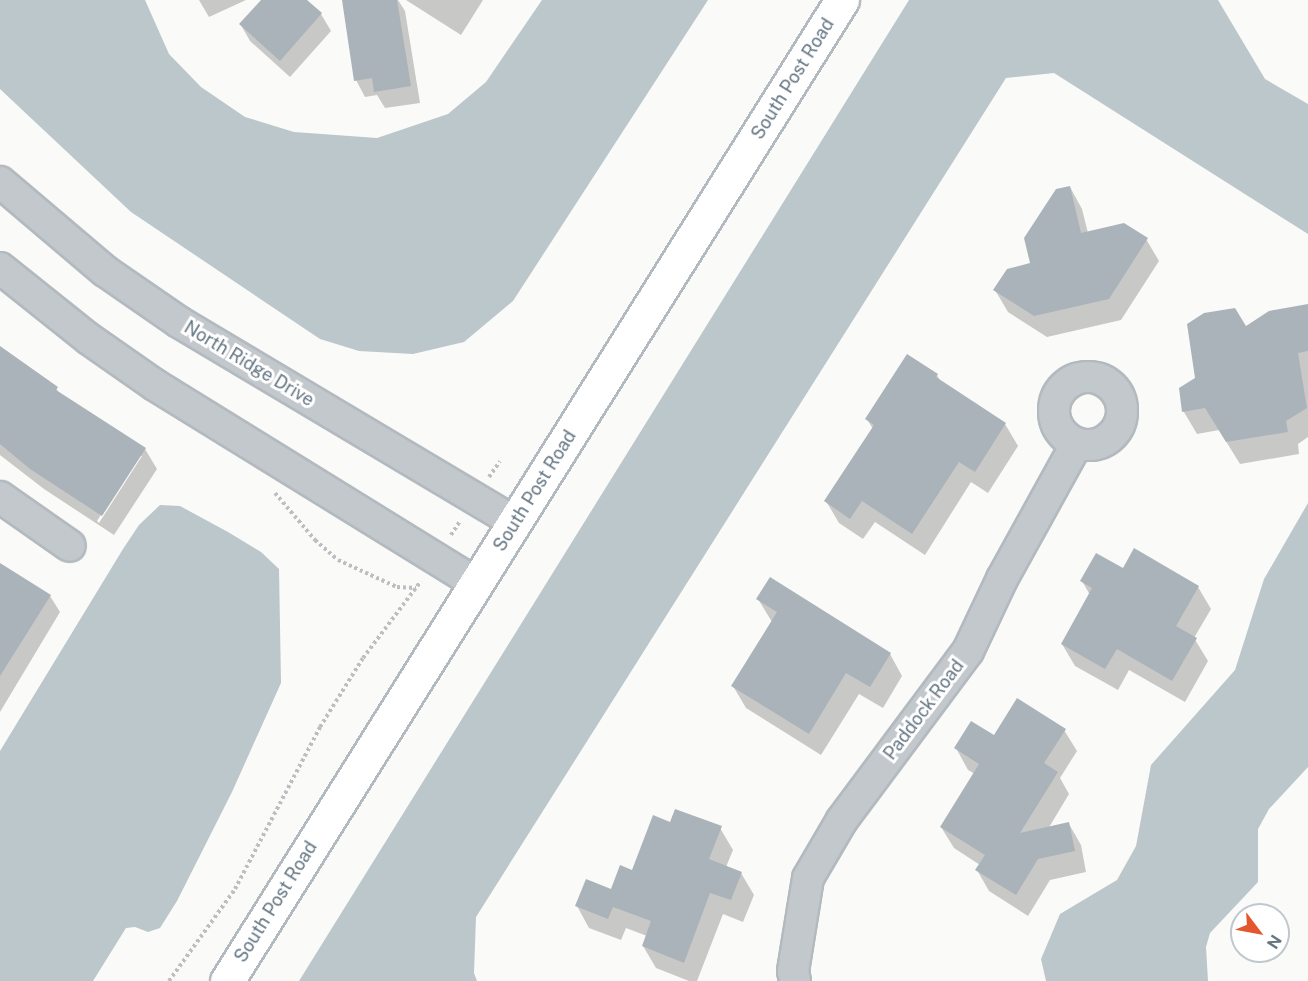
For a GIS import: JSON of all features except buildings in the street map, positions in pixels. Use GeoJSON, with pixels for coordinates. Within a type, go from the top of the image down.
{"type":"FeatureCollection","features":[{"type":"Feature","properties":{"kind":"street","name":"South Post Road"},"geometry":{"type":"LineString","coordinates":[[227,981],[842,0]]}},
{"type":"Feature","properties":{"kind":"street","name":"North Ridge Drive"},"geometry":{"type":"LineString","coordinates":[[0,182],[105,271],[179,322],[515,522]]}},
{"type":"Feature","properties":{"kind":"street"},"geometry":{"type":"LineString","coordinates":[[0,268],[89,339],[155,385],[476,584]]}},
{"type":"Feature","properties":{"kind":"street","name":"Paddock Road"},"geometry":{"type":"LineString","coordinates":[[795,981],[793,971],[808,878],[842,820],[968,651],[1002,579],[1077,443]]}},
{"type":"Feature","properties":{"kind":"street"},"geometry":{"type":"LineString","coordinates":[[0,497],[70,546]]}},
{"type":"Feature","properties":{"kind":"path"},"geometry":{"type":"LineString","coordinates":[[170,981],[235,889],[320,727],[351,678],[436,558],[500,461]]}},
{"type":"Feature","properties":{"kind":"shaded area"},"geometry":{"type":"Polygon","coordinates":[[[0,0],[145,0],[169,54],[201,87],[245,117],[294,132],[377,138],[448,114],[486,82],[542,0],[708,0],[513,301],[464,342],[413,354],[359,351],[320,339],[131,212],[0,89],[0,0]]]}},
{"type":"Feature","properties":{"kind":"shaded area"},"geometry":{"type":"Polygon","coordinates":[[[909,0],[1218,0],[1265,79],[1308,104],[1308,234],[1054,73],[1006,78],[476,917],[474,973],[477,981],[299,981],[909,0]]]}},
{"type":"Feature","properties":{"kind":"shaded area"},"geometry":{"type":"Polygon","coordinates":[[[1308,503],[1308,767],[1269,809],[1258,829],[1258,882],[1238,903],[1230,903],[1230,912],[1210,933],[1206,947],[1208,981],[1046,981],[1041,959],[1060,914],[1117,880],[1136,846],[1151,765],[1235,670],[1264,579],[1308,503]]]}},
{"type":"Feature","properties":{"kind":"shaded area"},"geometry":{"type":"Polygon","coordinates":[[[160,505],[180,506],[261,552],[279,569],[281,683],[232,792],[177,901],[160,928],[148,932],[135,927],[126,928],[93,981],[0,981],[0,751],[123,549],[139,525],[160,505]]]}}]}
